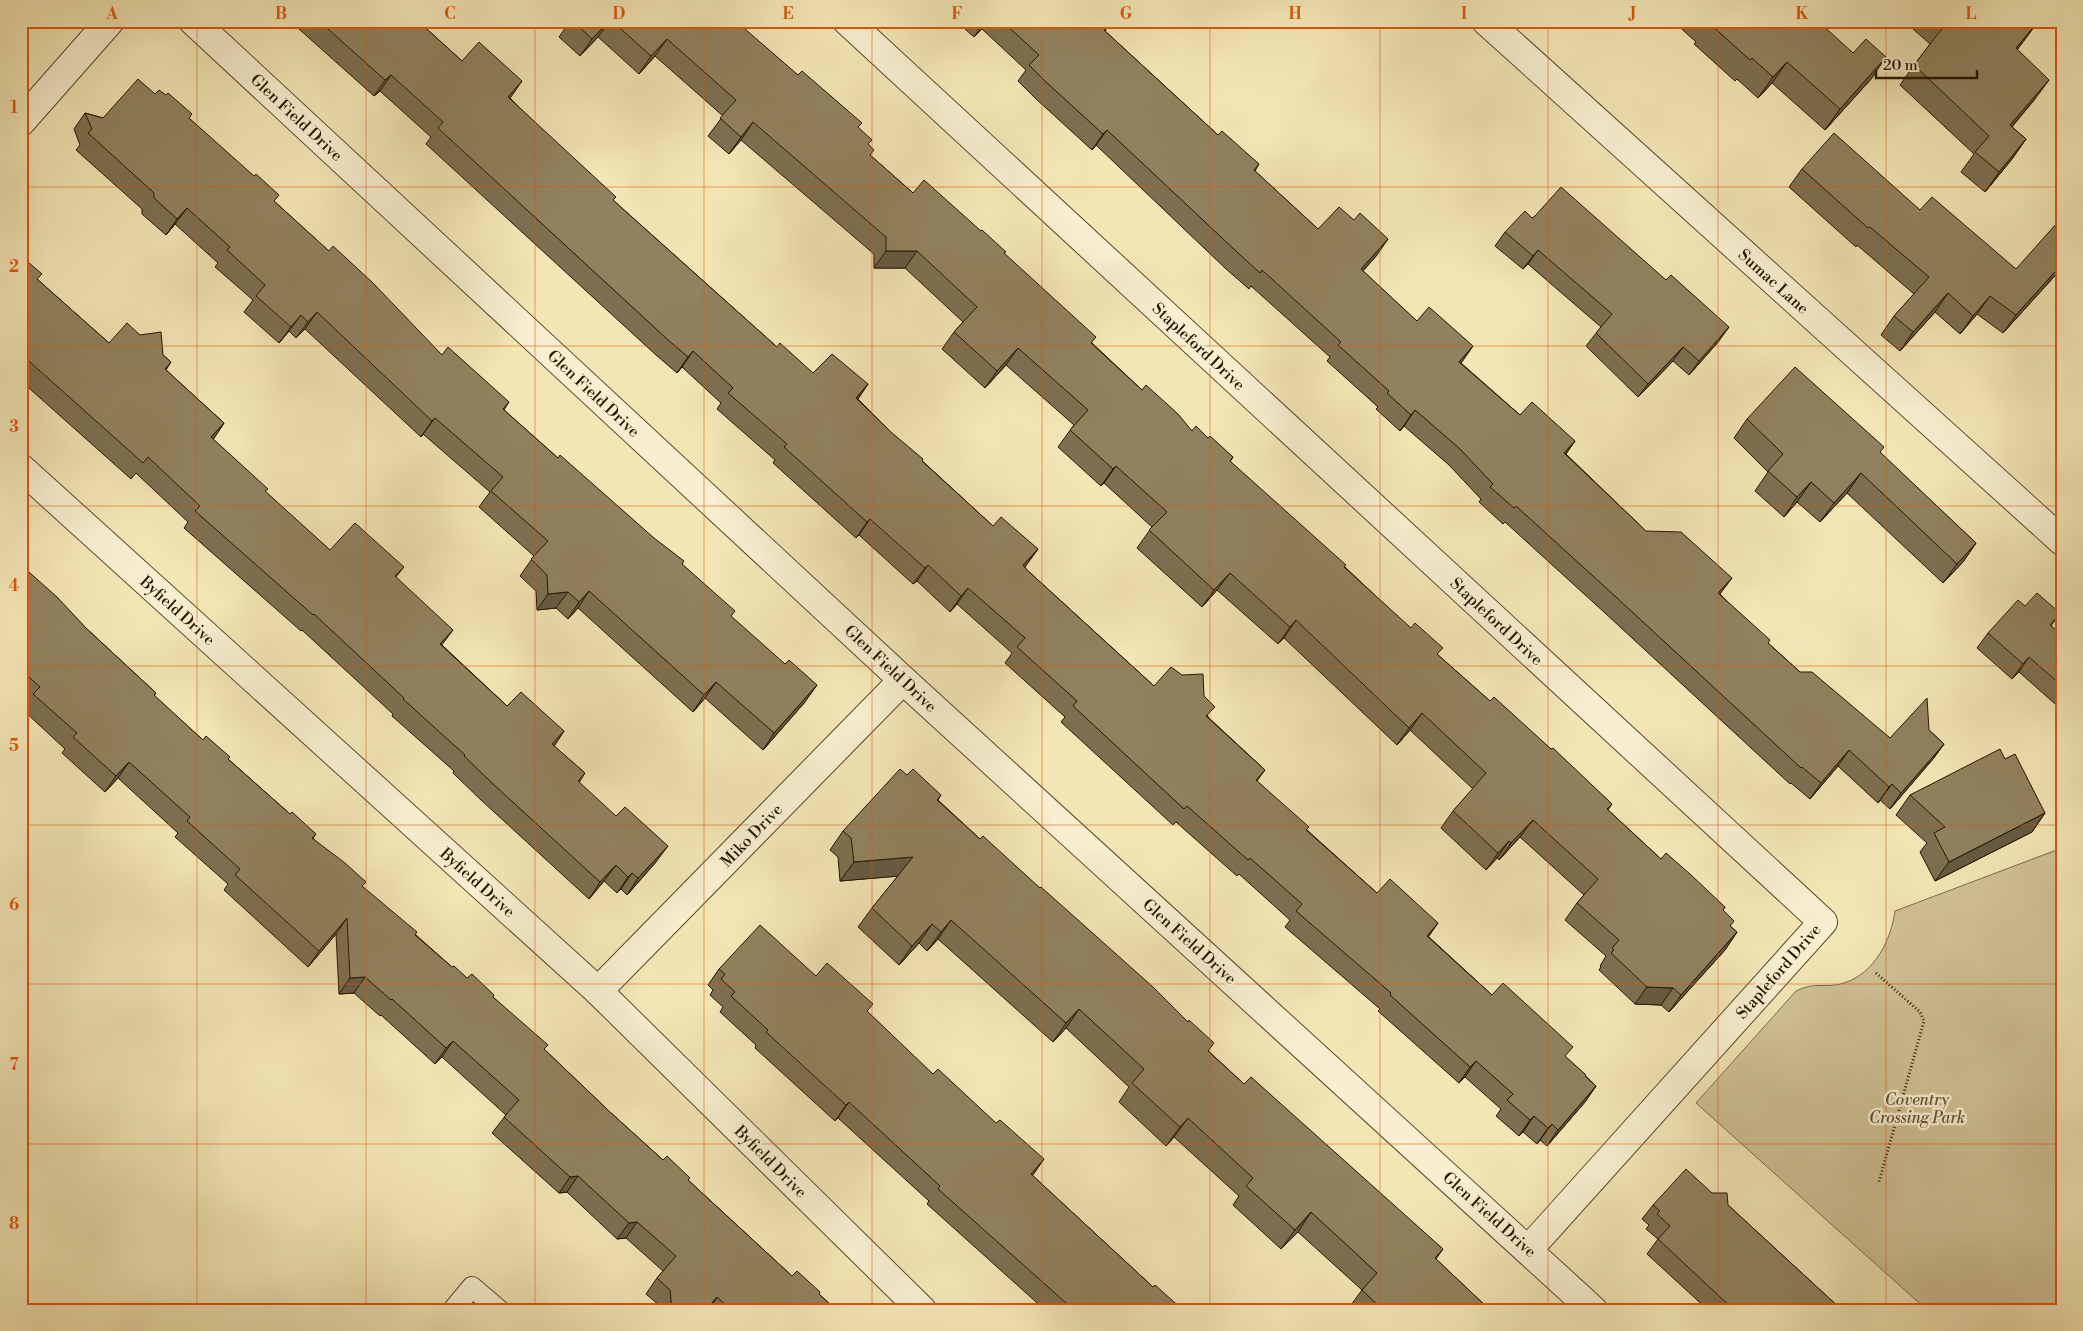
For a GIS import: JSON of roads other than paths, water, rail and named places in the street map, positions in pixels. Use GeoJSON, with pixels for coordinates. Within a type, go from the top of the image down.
{"type":"FeatureCollection","features":[{"type":"Feature","properties":{"kind":"street"},"geometry":{"type":"LineString","coordinates":[[21,122],[110,21]]}},
{"type":"Feature","properties":{"kind":"street","name":"Glen Field Drive"},"geometry":{"type":"LineString","coordinates":[[193,21],[903,680],[1529,1249],[1593,1310]]}},
{"type":"Feature","properties":{"kind":"street","name":"Stapleford Drive"},"geometry":{"type":"LineString","coordinates":[[847,21],[1824,922],[1529,1249]]}},
{"type":"Feature","properties":{"kind":"street","name":"Sumac Lane"},"geometry":{"type":"LineString","coordinates":[[1486,21],[2062,541]]}},
{"type":"Feature","properties":{"kind":"street","name":"Byfield Drive"},"geometry":{"type":"LineString","coordinates":[[21,468],[598,990],[922,1310]]}},
{"type":"Feature","properties":{"kind":"street","name":"Miko Drive"},"geometry":{"type":"LineString","coordinates":[[598,990],[903,680]]}},
{"type":"Feature","properties":{"kind":"lane"},"geometry":{"type":"LineString","coordinates":[[453,1310],[472,1287],[500,1310]]}},
{"type":"Feature","properties":{"kind":"park label","name":"Coventry Crossing Park"},"geometry":{"type":"Point","coordinates":[1917,1108]}}]}
